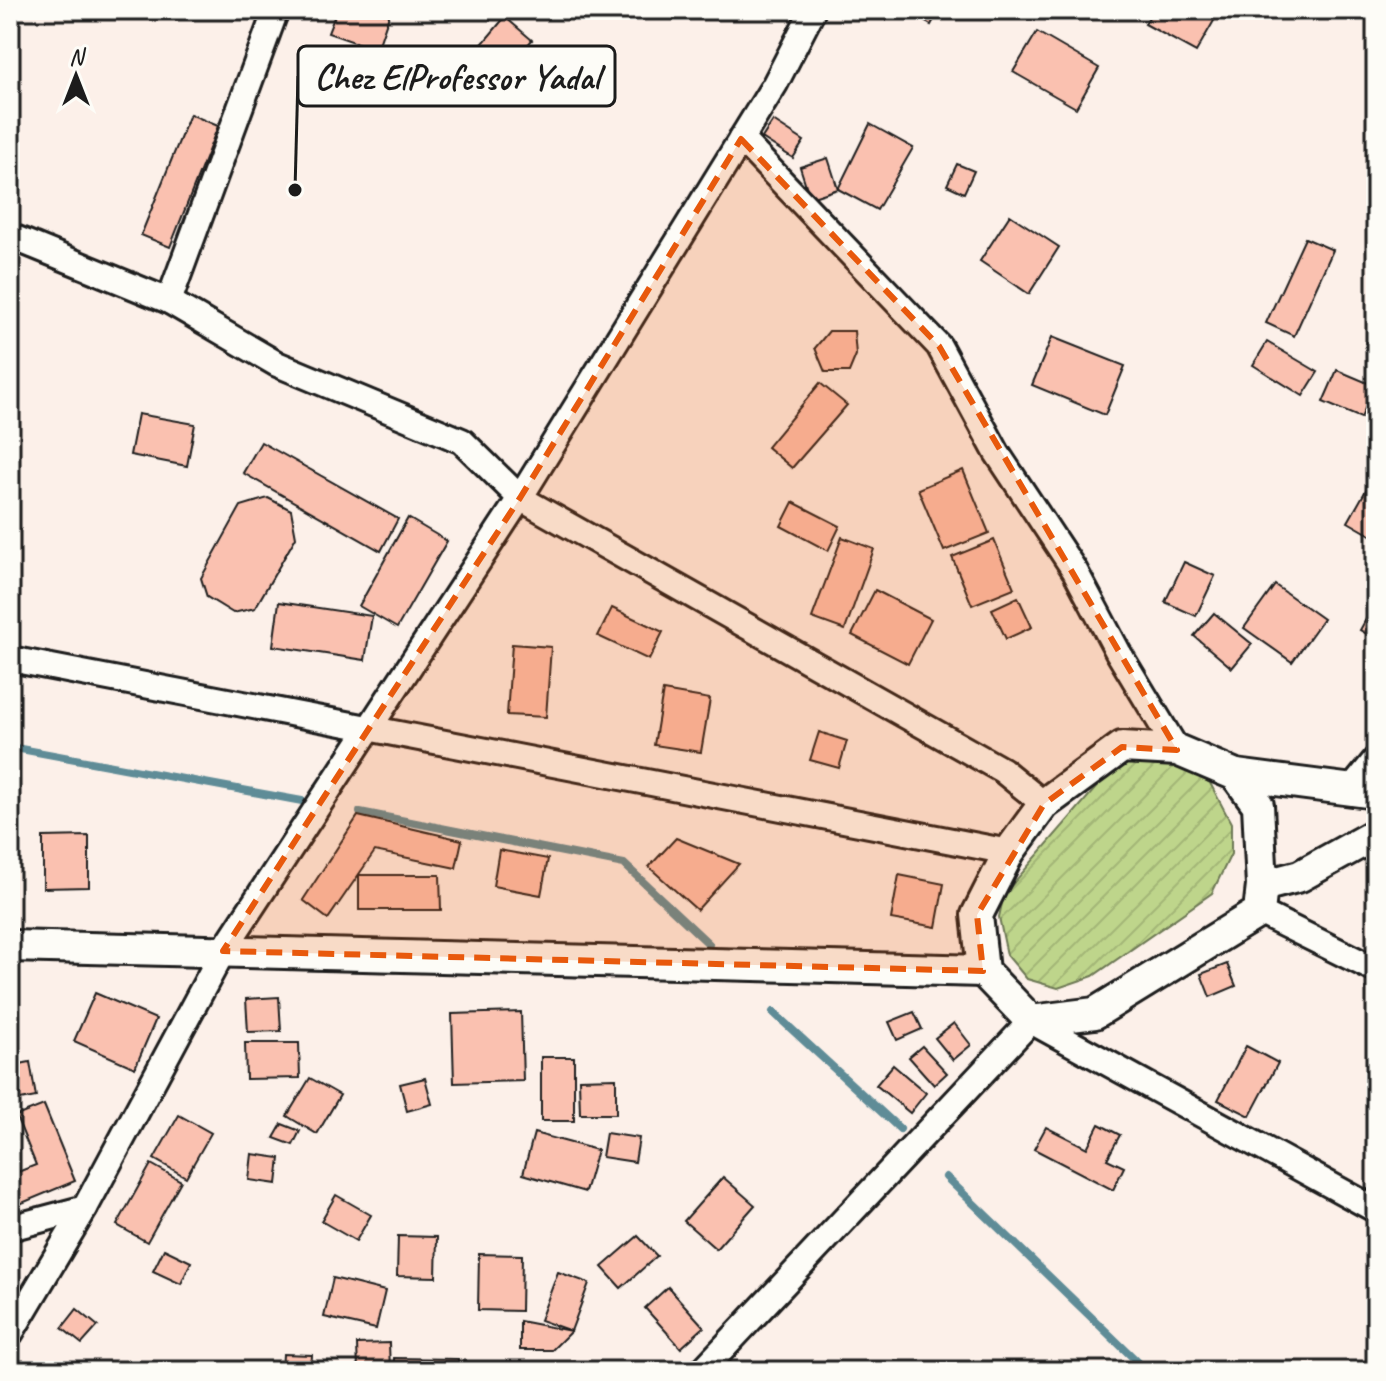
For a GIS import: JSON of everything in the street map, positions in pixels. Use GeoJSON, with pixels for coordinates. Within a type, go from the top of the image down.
{"type":"FeatureCollection","features":[{"type":"Feature","properties":{"kind":"street"},"geometry":{"type":"LineString","coordinates":[[169,301],[276,10]]}},
{"type":"Feature","properties":{"kind":"street"},"geometry":{"type":"LineString","coordinates":[[10,1334],[85,1208],[223,951],[520,498],[775,84],[813,10]]}},
{"type":"Feature","properties":{"kind":"street"},"geometry":{"type":"LineString","coordinates":[[741,139],[939,346],[997,453],[1075,571],[1118,652],[1177,750]]}},
{"type":"Feature","properties":{"kind":"street"},"geometry":{"type":"LineString","coordinates":[[10,236],[169,301],[277,364],[462,441],[520,498],[1002,770],[1044,804]]}},
{"type":"Feature","properties":{"kind":"street"},"geometry":{"type":"LineString","coordinates":[[10,659],[1009,852]]}},
{"type":"Feature","properties":{"kind":"street"},"geometry":{"type":"LineString","coordinates":[[1376,759],[1363,792],[1236,775],[1177,750],[1122,747],[1044,804],[1009,852],[977,915],[983,971],[1031,1021],[1376,1210]]}},
{"type":"Feature","properties":{"kind":"street"},"geometry":{"type":"LineString","coordinates":[[1236,775],[1258,805],[1260,899]]}},
{"type":"Feature","properties":{"kind":"street"},"geometry":{"type":"LineString","coordinates":[[702,1371],[1031,1021],[1095,1013],[1260,899],[1376,834]]}},
{"type":"Feature","properties":{"kind":"street"},"geometry":{"type":"LineString","coordinates":[[1260,899],[1376,970]]}},
{"type":"Feature","properties":{"kind":"street"},"geometry":{"type":"LineString","coordinates":[[10,946],[983,971]]}},
{"type":"Feature","properties":{"kind":"street"},"geometry":{"type":"LineString","coordinates":[[10,1228],[85,1208]]}},
{"type":"Feature","properties":{"kind":"highlighted area"},"geometry":{"type":"Polygon","coordinates":[[[741,139],[939,346],[1177,750],[1122,747],[1044,804],[977,915],[983,971],[223,951],[520,498],[741,139]]]}},
{"type":"Feature","properties":{"kind":"green space"},"geometry":{"type":"Polygon","coordinates":[[[1153,758],[1177,763],[1210,783],[1231,823],[1231,854],[1212,893],[1093,976],[1058,988],[1027,979],[1007,955],[999,917],[1004,894],[1100,783],[1127,763],[1153,758]]]}},
{"type":"Feature","properties":{"kind":"building"},"geometry":{"type":"Polygon","coordinates":[[[337,10],[376,10],[389,15],[377,50],[328,33],[337,10]]]}},
{"type":"Feature","properties":{"kind":"building"},"geometry":{"type":"Polygon","coordinates":[[[905,10],[939,10],[931,25],[905,10]]]}},
{"type":"Feature","properties":{"kind":"building"},"geometry":{"type":"Polygon","coordinates":[[[1153,10],[1219,12],[1196,52],[1145,24],[1153,10]]]}},
{"type":"Feature","properties":{"kind":"building"},"geometry":{"type":"Polygon","coordinates":[[[505,17],[532,40],[484,96],[457,74],[505,17]]]}},
{"type":"Feature","properties":{"kind":"building"},"geometry":{"type":"Polygon","coordinates":[[[1037,32],[1099,68],[1076,108],[1013,72],[1037,32]]]}},
{"type":"Feature","properties":{"kind":"building"},"geometry":{"type":"Polygon","coordinates":[[[190,114],[218,126],[170,247],[141,235],[190,114]]]}},
{"type":"Feature","properties":{"kind":"building"},"geometry":{"type":"Polygon","coordinates":[[[773,121],[804,141],[793,158],[762,138],[773,121]]]}},
{"type":"Feature","properties":{"kind":"building"},"geometry":{"type":"Polygon","coordinates":[[[870,124],[913,148],[877,210],[838,189],[870,124]]]}},
{"type":"Feature","properties":{"kind":"building"},"geometry":{"type":"Polygon","coordinates":[[[828,158],[838,189],[810,198],[800,167],[828,158]]]}},
{"type":"Feature","properties":{"kind":"building"},"geometry":{"type":"Polygon","coordinates":[[[957,164],[974,171],[964,193],[947,185],[957,164]]]}},
{"type":"Feature","properties":{"kind":"building"},"geometry":{"type":"Polygon","coordinates":[[[1010,215],[1059,247],[1029,294],[980,261],[1010,215]]]}},
{"type":"Feature","properties":{"kind":"building"},"geometry":{"type":"Polygon","coordinates":[[[1305,238],[1333,250],[1294,336],[1266,323],[1305,238]]]}},
{"type":"Feature","properties":{"kind":"building"},"geometry":{"type":"Polygon","coordinates":[[[829,331],[854,331],[856,355],[849,372],[825,372],[815,348],[829,331]]]}},
{"type":"Feature","properties":{"kind":"building"},"geometry":{"type":"Polygon","coordinates":[[[1052,337],[1125,366],[1105,415],[1032,385],[1052,337]]]}},
{"type":"Feature","properties":{"kind":"building"},"geometry":{"type":"Polygon","coordinates":[[[1267,342],[1318,372],[1303,396],[1253,365],[1267,342]]]}},
{"type":"Feature","properties":{"kind":"building"},"geometry":{"type":"Polygon","coordinates":[[[1337,370],[1375,386],[1361,418],[1323,402],[1337,370]]]}},
{"type":"Feature","properties":{"kind":"building"},"geometry":{"type":"Polygon","coordinates":[[[820,383],[847,405],[792,468],[767,447],[820,383]]]}},
{"type":"Feature","properties":{"kind":"building"},"geometry":{"type":"Polygon","coordinates":[[[138,414],[195,424],[187,466],[130,455],[138,414]]]}},
{"type":"Feature","properties":{"kind":"building"},"geometry":{"type":"Polygon","coordinates":[[[261,442],[398,519],[381,551],[243,473],[261,442]]]}},
{"type":"Feature","properties":{"kind":"building"},"geometry":{"type":"Polygon","coordinates":[[[963,470],[989,533],[944,551],[918,489],[963,470]]]}},
{"type":"Feature","properties":{"kind":"building"},"geometry":{"type":"Polygon","coordinates":[[[1370,483],[1376,486],[1376,538],[1348,522],[1370,483]]]}},
{"type":"Feature","properties":{"kind":"building"},"geometry":{"type":"Polygon","coordinates":[[[268,498],[291,510],[296,537],[255,608],[233,613],[207,597],[201,578],[241,506],[268,498]]]}},
{"type":"Feature","properties":{"kind":"building"},"geometry":{"type":"Polygon","coordinates":[[[793,502],[840,526],[828,551],[781,526],[793,502]]]}},
{"type":"Feature","properties":{"kind":"building"},"geometry":{"type":"Polygon","coordinates":[[[408,518],[447,541],[397,628],[359,606],[408,518]]]}},
{"type":"Feature","properties":{"kind":"building"},"geometry":{"type":"Polygon","coordinates":[[[842,537],[874,549],[845,630],[812,618],[842,537]]]}},
{"type":"Feature","properties":{"kind":"building"},"geometry":{"type":"Polygon","coordinates":[[[994,540],[1014,588],[972,605],[952,557],[994,540]]]}},
{"type":"Feature","properties":{"kind":"building"},"geometry":{"type":"Polygon","coordinates":[[[1184,562],[1215,576],[1196,616],[1165,602],[1184,562]]]}},
{"type":"Feature","properties":{"kind":"building"},"geometry":{"type":"Polygon","coordinates":[[[1275,585],[1323,619],[1292,662],[1244,628],[1275,585]]]}},
{"type":"Feature","properties":{"kind":"building"},"geometry":{"type":"Polygon","coordinates":[[[875,590],[931,619],[908,664],[852,635],[875,590]]]}},
{"type":"Feature","properties":{"kind":"building"},"geometry":{"type":"Polygon","coordinates":[[[1018,597],[1032,627],[1006,639],[992,609],[1018,597]]]}},
{"type":"Feature","properties":{"kind":"building"},"geometry":{"type":"Polygon","coordinates":[[[279,602],[372,616],[365,660],[273,646],[279,602]]]}},
{"type":"Feature","properties":{"kind":"building"},"geometry":{"type":"Polygon","coordinates":[[[1376,603],[1376,639],[1360,630],[1376,603]]]}},
{"type":"Feature","properties":{"kind":"building"},"geometry":{"type":"Polygon","coordinates":[[[612,608],[663,632],[649,660],[598,636],[612,608]]]}},
{"type":"Feature","properties":{"kind":"building"},"geometry":{"type":"Polygon","coordinates":[[[1214,613],[1252,644],[1232,668],[1194,636],[1214,613]]]}},
{"type":"Feature","properties":{"kind":"building"},"geometry":{"type":"Polygon","coordinates":[[[512,644],[551,647],[546,717],[507,715],[512,644]]]}},
{"type":"Feature","properties":{"kind":"building"},"geometry":{"type":"Polygon","coordinates":[[[663,691],[710,699],[701,752],[654,745],[663,691]]]}},
{"type":"Feature","properties":{"kind":"building"},"geometry":{"type":"Polygon","coordinates":[[[819,732],[847,741],[839,768],[810,760],[819,732]]]}},
{"type":"Feature","properties":{"kind":"building"},"geometry":{"type":"Polygon","coordinates":[[[358,816],[462,840],[456,868],[375,851],[328,919],[303,900],[358,816]]]}},
{"type":"Feature","properties":{"kind":"building"},"geometry":{"type":"Polygon","coordinates":[[[89,836],[89,887],[43,888],[43,837],[89,836]]]}},
{"type":"Feature","properties":{"kind":"building"},"geometry":{"type":"Polygon","coordinates":[[[676,838],[739,864],[697,910],[649,867],[676,838]]]}},
{"type":"Feature","properties":{"kind":"building"},"geometry":{"type":"Polygon","coordinates":[[[499,850],[548,859],[541,895],[493,886],[499,850]]]}},
{"type":"Feature","properties":{"kind":"building"},"geometry":{"type":"Polygon","coordinates":[[[359,875],[440,875],[441,910],[359,910],[359,875]]]}},
{"type":"Feature","properties":{"kind":"building"},"geometry":{"type":"Polygon","coordinates":[[[899,875],[944,884],[936,927],[891,919],[899,875]]]}},
{"type":"Feature","properties":{"kind":"building"},"geometry":{"type":"Polygon","coordinates":[[[1227,964],[1236,986],[1210,997],[1201,974],[1227,964]]]}},
{"type":"Feature","properties":{"kind":"building"},"geometry":{"type":"Polygon","coordinates":[[[95,993],[156,1019],[135,1068],[74,1041],[95,993]]]}},
{"type":"Feature","properties":{"kind":"building"},"geometry":{"type":"Polygon","coordinates":[[[10,995],[16,995],[16,1044],[10,1044],[10,995]]]}},
{"type":"Feature","properties":{"kind":"building"},"geometry":{"type":"Polygon","coordinates":[[[279,997],[281,1031],[248,1032],[246,999],[279,997]]]}},
{"type":"Feature","properties":{"kind":"building"},"geometry":{"type":"Polygon","coordinates":[[[521,1012],[523,1081],[454,1083],[452,1014],[521,1012]]]}},
{"type":"Feature","properties":{"kind":"building"},"geometry":{"type":"Polygon","coordinates":[[[914,1012],[922,1029],[897,1040],[889,1022],[914,1012]]]}},
{"type":"Feature","properties":{"kind":"building"},"geometry":{"type":"Polygon","coordinates":[[[954,1023],[971,1045],[953,1060],[935,1038],[954,1023]]]}},
{"type":"Feature","properties":{"kind":"building"},"geometry":{"type":"Polygon","coordinates":[[[245,1043],[299,1043],[300,1078],[246,1079],[245,1043]]]}},
{"type":"Feature","properties":{"kind":"building"},"geometry":{"type":"Polygon","coordinates":[[[922,1046],[947,1073],[934,1085],[909,1057],[922,1046]]]}},
{"type":"Feature","properties":{"kind":"building"},"geometry":{"type":"Polygon","coordinates":[[[1246,1046],[1278,1063],[1250,1116],[1218,1100],[1246,1046]]]}},
{"type":"Feature","properties":{"kind":"building"},"geometry":{"type":"Polygon","coordinates":[[[541,1057],[574,1057],[574,1121],[541,1121],[541,1057]]]}},
{"type":"Feature","properties":{"kind":"building"},"geometry":{"type":"Polygon","coordinates":[[[30,1062],[36,1097],[10,1102],[10,1066],[30,1062]]]}},
{"type":"Feature","properties":{"kind":"building"},"geometry":{"type":"Polygon","coordinates":[[[893,1065],[926,1093],[910,1113],[876,1085],[893,1065]]]}},
{"type":"Feature","properties":{"kind":"building"},"geometry":{"type":"Polygon","coordinates":[[[310,1078],[340,1095],[317,1134],[287,1116],[310,1078]]]}},
{"type":"Feature","properties":{"kind":"building"},"geometry":{"type":"Polygon","coordinates":[[[425,1078],[432,1104],[407,1111],[400,1084],[425,1078]]]}},
{"type":"Feature","properties":{"kind":"building"},"geometry":{"type":"Polygon","coordinates":[[[616,1078],[616,1114],[580,1114],[579,1079],[616,1078]]]}},
{"type":"Feature","properties":{"kind":"building"},"geometry":{"type":"Polygon","coordinates":[[[44,1105],[75,1181],[10,1208],[10,1175],[36,1165],[16,1116],[44,1105]]]}},
{"type":"Feature","properties":{"kind":"building"},"geometry":{"type":"Polygon","coordinates":[[[179,1115],[211,1133],[186,1177],[154,1159],[179,1115]]]}},
{"type":"Feature","properties":{"kind":"building"},"geometry":{"type":"Polygon","coordinates":[[[282,1124],[300,1131],[293,1145],[274,1138],[282,1124]]]}},
{"type":"Feature","properties":{"kind":"building"},"geometry":{"type":"Polygon","coordinates":[[[1099,1124],[1120,1135],[1107,1159],[1124,1167],[1113,1190],[1034,1149],[1046,1127],[1087,1148],[1099,1124]]]}},
{"type":"Feature","properties":{"kind":"building"},"geometry":{"type":"Polygon","coordinates":[[[534,1133],[597,1150],[585,1192],[523,1174],[534,1133]]]}},
{"type":"Feature","properties":{"kind":"building"},"geometry":{"type":"Polygon","coordinates":[[[606,1133],[639,1138],[635,1162],[602,1157],[606,1133]]]}},
{"type":"Feature","properties":{"kind":"building"},"geometry":{"type":"Polygon","coordinates":[[[252,1154],[280,1158],[277,1184],[249,1180],[252,1154]]]}},
{"type":"Feature","properties":{"kind":"building"},"geometry":{"type":"Polygon","coordinates":[[[151,1164],[181,1181],[147,1242],[117,1225],[151,1164]]]}},
{"type":"Feature","properties":{"kind":"building"},"geometry":{"type":"Polygon","coordinates":[[[723,1177],[755,1205],[716,1249],[684,1221],[723,1177]]]}},
{"type":"Feature","properties":{"kind":"building"},"geometry":{"type":"Polygon","coordinates":[[[336,1195],[371,1215],[356,1241],[321,1221],[336,1195]]]}},
{"type":"Feature","properties":{"kind":"building"},"geometry":{"type":"Polygon","coordinates":[[[398,1236],[437,1237],[436,1277],[397,1276],[398,1236]]]}},
{"type":"Feature","properties":{"kind":"building"},"geometry":{"type":"Polygon","coordinates":[[[638,1236],[657,1256],[621,1288],[602,1267],[638,1236]]]}},
{"type":"Feature","properties":{"kind":"building"},"geometry":{"type":"Polygon","coordinates":[[[164,1249],[191,1262],[181,1284],[153,1271],[164,1249]]]}},
{"type":"Feature","properties":{"kind":"building"},"geometry":{"type":"Polygon","coordinates":[[[479,1254],[522,1255],[521,1311],[478,1310],[479,1254]]]}},
{"type":"Feature","properties":{"kind":"building"},"geometry":{"type":"Polygon","coordinates":[[[558,1272],[589,1283],[571,1331],[540,1320],[558,1272]]]}},
{"type":"Feature","properties":{"kind":"building"},"geometry":{"type":"Polygon","coordinates":[[[333,1278],[385,1291],[376,1329],[324,1317],[333,1278]]]}},
{"type":"Feature","properties":{"kind":"building"},"geometry":{"type":"Polygon","coordinates":[[[668,1287],[704,1327],[681,1348],[645,1308],[668,1287]]]}},
{"type":"Feature","properties":{"kind":"building"},"geometry":{"type":"Polygon","coordinates":[[[77,1309],[98,1326],[82,1344],[62,1328],[77,1309]]]}},
{"type":"Feature","properties":{"kind":"building"},"geometry":{"type":"Polygon","coordinates":[[[520,1321],[571,1331],[552,1350],[520,1350],[520,1321]]]}},
{"type":"Feature","properties":{"kind":"building"},"geometry":{"type":"Polygon","coordinates":[[[389,1343],[390,1371],[358,1371],[357,1344],[389,1343]]]}},
{"type":"Feature","properties":{"kind":"building"},"geometry":{"type":"Polygon","coordinates":[[[283,1354],[312,1355],[311,1371],[282,1371],[283,1354]]]}},
{"type":"Feature","properties":{"kind":"building"},"geometry":{"type":"Polygon","coordinates":[[[394,1358],[458,1359],[458,1371],[394,1371],[394,1358]]]}},
{"type":"Feature","properties":{"kind":"waterway"},"geometry":{"type":"LineString","coordinates":[[10,747],[302,801]]}},
{"type":"Feature","properties":{"kind":"waterway"},"geometry":{"type":"LineString","coordinates":[[360,812],[624,864],[709,944]]}},
{"type":"Feature","properties":{"kind":"waterway"},"geometry":{"type":"LineString","coordinates":[[773,1012],[900,1129]]}},
{"type":"Feature","properties":{"kind":"waterway"},"geometry":{"type":"LineString","coordinates":[[946,1177],[1147,1371]]}},
{"type":"Feature","properties":{"kind":"place","name":"Chez ElProfessor Yadal"},"geometry":{"type":"Point","coordinates":[295,190]}}]}
